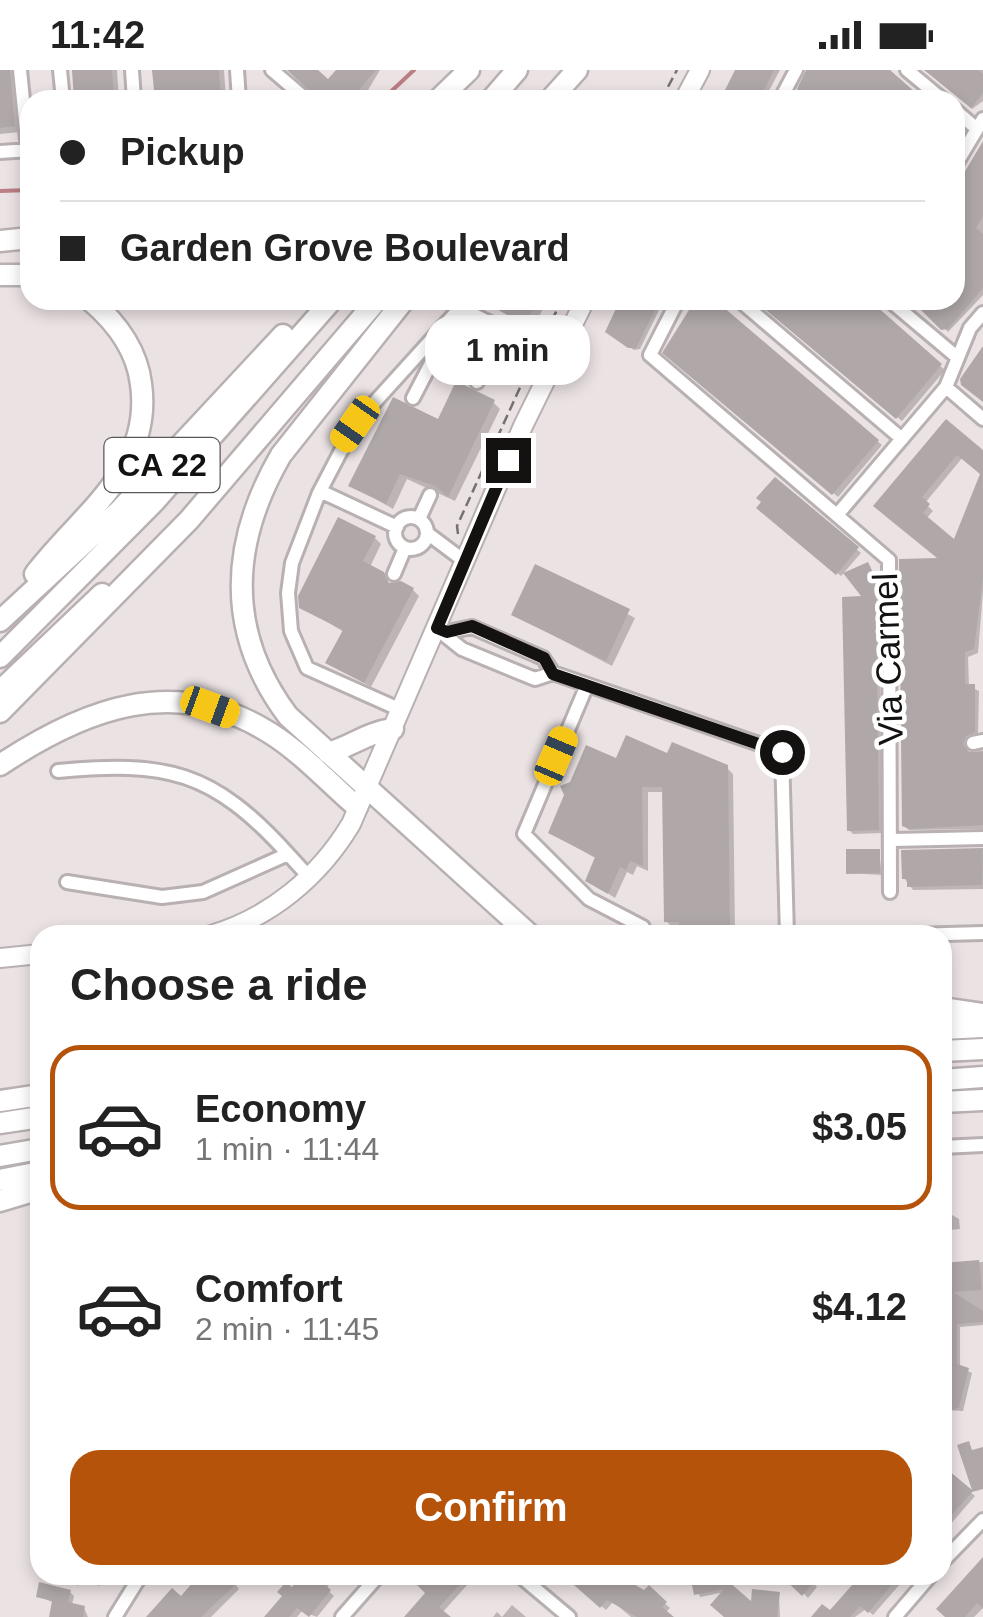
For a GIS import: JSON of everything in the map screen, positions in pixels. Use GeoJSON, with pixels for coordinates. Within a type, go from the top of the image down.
{"type":"FeatureCollection","features":[{"type":"Feature","properties":{"kind":"highway"},"geometry":{"type":"LineString","coordinates":[[448,90],[469,70]]}},
{"type":"Feature","properties":{"kind":"highway"},"geometry":{"type":"LineString","coordinates":[[500,90],[518,70]]}},
{"type":"Feature","properties":{"kind":"highway"},"geometry":{"type":"LineString","coordinates":[[514,90],[531,70]]}},
{"type":"Feature","properties":{"kind":"highway"},"geometry":{"type":"LineString","coordinates":[[559,90],[576,70]]}},
{"type":"Feature","properties":{"kind":"highway"},"geometry":{"type":"LineString","coordinates":[[0,620],[42,565],[86,519],[136,447],[144,411],[140,372],[114,322],[101,310]]}},
{"type":"Feature","properties":{"kind":"highway","name":"CA 22"},"geometry":{"type":"LineString","coordinates":[[0,620],[119,511],[305,310]]}},
{"type":"Feature","properties":{"kind":"highway"},"geometry":{"type":"LineString","coordinates":[[0,657],[154,502],[323,310]]}},
{"type":"Feature","properties":{"kind":"highway","name":"CA 22"},"geometry":{"type":"LineString","coordinates":[[138,574],[368,310]]}},
{"type":"Feature","properties":{"kind":"highway"},"geometry":{"type":"LineString","coordinates":[[361,798],[328,753],[274,697],[251,646],[241,591],[246,529],[281,455],[396,310]]}},
{"type":"Feature","properties":{"kind":"highway"},"geometry":{"type":"LineString","coordinates":[[0,690],[109,587],[138,574]]}},
{"type":"Feature","properties":{"kind":"highway"},"geometry":{"type":"LineString","coordinates":[[0,712],[138,574]]}},
{"type":"Feature","properties":{"kind":"highway"},"geometry":{"type":"LineString","coordinates":[[0,765],[50,731],[104,709],[157,703],[210,707],[270,733],[361,798],[518,925]]}},
{"type":"Feature","properties":{"kind":"highway"},"geometry":{"type":"LineString","coordinates":[[328,753],[347,747],[397,719]]}},
{"type":"Feature","properties":{"kind":"highway"},"geometry":{"type":"LineString","coordinates":[[952,1009],[983,1014]]}},
{"type":"Feature","properties":{"kind":"highway"},"geometry":{"type":"LineString","coordinates":[[952,1029],[983,1027]]}},
{"type":"Feature","properties":{"kind":"highway"},"geometry":{"type":"LineString","coordinates":[[952,1051],[983,1048]]}},
{"type":"Feature","properties":{"kind":"highway"},"geometry":{"type":"LineString","coordinates":[[952,1079],[983,1077]]}},
{"type":"Feature","properties":{"kind":"highway"},"geometry":{"type":"LineString","coordinates":[[0,1101],[30,1096]]}},
{"type":"Feature","properties":{"kind":"highway"},"geometry":{"type":"LineString","coordinates":[[952,1102],[983,1100]]}},
{"type":"Feature","properties":{"kind":"highway"},"geometry":{"type":"LineString","coordinates":[[0,1123],[30,1119]]}},
{"type":"Feature","properties":{"kind":"highway"},"geometry":{"type":"LineString","coordinates":[[0,1156],[30,1151]]}},
{"type":"Feature","properties":{"kind":"highway"},"geometry":{"type":"LineString","coordinates":[[0,1180],[30,1174]]}},
{"type":"Feature","properties":{"kind":"highway"},"geometry":{"type":"LineString","coordinates":[[0,1201],[30,1192]]}},
{"type":"Feature","properties":{"kind":"main road"},"geometry":{"type":"LineString","coordinates":[[237,925],[258,917],[333,854],[442,630],[463,560],[580,310]]}},
{"type":"Feature","properties":{"kind":"main road"},"geometry":{"type":"LineString","coordinates":[[0,958],[30,955]]}},
{"type":"Feature","properties":{"kind":"street"},"geometry":{"type":"LineString","coordinates":[[272,70],[295,90]]}},
{"type":"Feature","properties":{"kind":"street"},"geometry":{"type":"LineString","coordinates":[[907,70],[931,90]]}},
{"type":"Feature","properties":{"kind":"street"},"geometry":{"type":"LineString","coordinates":[[965,149],[980,124]]}},
{"type":"Feature","properties":{"kind":"street"},"geometry":{"type":"LineString","coordinates":[[397,719],[346,681],[306,668],[291,631],[288,593],[292,563],[320,491],[355,424],[458,310]]}},
{"type":"Feature","properties":{"kind":"street"},"geometry":{"type":"LineString","coordinates":[[412,398],[459,310]]}},
{"type":"Feature","properties":{"kind":"street"},"geometry":{"type":"LineString","coordinates":[[464,310],[557,356]]}},
{"type":"Feature","properties":{"kind":"street","name":"Via Carmel"},"geometry":{"type":"LineString","coordinates":[[673,310],[650,355],[889,560],[890,892]]}},
{"type":"Feature","properties":{"kind":"street"},"geometry":{"type":"LineString","coordinates":[[751,310],[902,439]]}},
{"type":"Feature","properties":{"kind":"street"},"geometry":{"type":"LineString","coordinates":[[902,310],[958,358]]}},
{"type":"Feature","properties":{"kind":"street"},"geometry":{"type":"LineString","coordinates":[[837,515],[946,387],[970,328],[983,313]]}},
{"type":"Feature","properties":{"kind":"street"},"geometry":{"type":"LineString","coordinates":[[477,382],[501,328]]}},
{"type":"Feature","properties":{"kind":"street"},"geometry":{"type":"LineString","coordinates":[[946,387],[983,419]]}},
{"type":"Feature","properties":{"kind":"street"},"geometry":{"type":"LineString","coordinates":[[320,491],[396,527]]}},
{"type":"Feature","properties":{"kind":"street"},"geometry":{"type":"LineString","coordinates":[[425,538],[419,519],[430,496]]}},
{"type":"Feature","properties":{"kind":"street"},"geometry":{"type":"LineString","coordinates":[[405,548],[396,537],[396,527],[404,519],[419,519]]}},
{"type":"Feature","properties":{"kind":"street"},"geometry":{"type":"LineString","coordinates":[[394,574],[405,548],[425,538],[443,542],[444,548],[463,560]]}},
{"type":"Feature","properties":{"kind":"street"},"geometry":{"type":"LineString","coordinates":[[442,630],[472,626],[544,658],[553,674]]}},
{"type":"Feature","properties":{"kind":"street"},"geometry":{"type":"LineString","coordinates":[[442,630],[462,649],[535,679],[553,674],[782,752],[787,925]]}},
{"type":"Feature","properties":{"kind":"street"},"geometry":{"type":"LineString","coordinates":[[587,685],[524,834],[528,843],[590,899],[639,925]]}},
{"type":"Feature","properties":{"kind":"street"},"geometry":{"type":"LineString","coordinates":[[58,771],[112,766],[192,776],[216,789],[309,877]]}},
{"type":"Feature","properties":{"kind":"street"},"geometry":{"type":"LineString","coordinates":[[892,840],[983,838]]}},
{"type":"Feature","properties":{"kind":"street"},"geometry":{"type":"LineString","coordinates":[[67,882],[162,897],[204,892],[288,854]]}},
{"type":"Feature","properties":{"kind":"street"},"geometry":{"type":"LineString","coordinates":[[952,934],[983,933]]}},
{"type":"Feature","properties":{"kind":"street"},"geometry":{"type":"LineString","coordinates":[[952,1147],[983,1145]]}},
{"type":"Feature","properties":{"kind":"street"},"geometry":{"type":"LineString","coordinates":[[952,1552],[983,1520]]}},
{"type":"Feature","properties":{"kind":"street"},"geometry":{"type":"LineString","coordinates":[[115,1617],[136,1585]]}},
{"type":"Feature","properties":{"kind":"street"},"geometry":{"type":"LineString","coordinates":[[342,1617],[370,1585]]}},
{"type":"Feature","properties":{"kind":"street"},"geometry":{"type":"LineString","coordinates":[[532,1585],[569,1617]]}},
{"type":"Feature","properties":{"kind":"street"},"geometry":{"type":"LineString","coordinates":[[895,1617],[922,1585]]}},
{"type":"Feature","properties":{"kind":"path"},"geometry":{"type":"LineString","coordinates":[[456,526],[557,310]]}},
{"type":"Feature","properties":{"kind":"building"},"geometry":{"type":"Polygon","coordinates":[[[0,70],[10,70],[15,126],[0,128],[0,70]]]}},
{"type":"Feature","properties":{"kind":"building"},"geometry":{"type":"Polygon","coordinates":[[[72,70],[112,70],[113,90],[73,90],[72,70]]]}},
{"type":"Feature","properties":{"kind":"building"},"geometry":{"type":"Polygon","coordinates":[[[152,70],[219,70],[220,90],[154,90],[152,70]]]}},
{"type":"Feature","properties":{"kind":"building"},"geometry":{"type":"Polygon","coordinates":[[[287,70],[318,70],[328,79],[336,70],[376,70],[359,90],[308,90],[287,70]]]}},
{"type":"Feature","properties":{"kind":"building"},"geometry":{"type":"Polygon","coordinates":[[[735,70],[774,70],[764,90],[725,90],[735,70]]]}},
{"type":"Feature","properties":{"kind":"building"},"geometry":{"type":"Polygon","coordinates":[[[806,70],[890,70],[913,90],[798,90],[806,70]]]}},
{"type":"Feature","properties":{"kind":"building"},"geometry":{"type":"Polygon","coordinates":[[[924,70],[978,70],[983,74],[983,93],[971,108],[965,103],[965,90],[949,90],[924,70]]]}},
{"type":"Feature","properties":{"kind":"building"},"geometry":{"type":"Polygon","coordinates":[[[983,141],[983,216],[976,228],[983,234],[983,288],[965,309],[965,171],[983,141]]]}},
{"type":"Feature","properties":{"kind":"building"},"geometry":{"type":"Polygon","coordinates":[[[499,310],[533,310],[525,324],[499,310]]]}},
{"type":"Feature","properties":{"kind":"building"},"geometry":{"type":"Polygon","coordinates":[[[615,310],[655,310],[636,348],[628,348],[605,332],[615,310]]]}},
{"type":"Feature","properties":{"kind":"building"},"geometry":{"type":"Polygon","coordinates":[[[689,310],[727,310],[879,440],[832,495],[662,353],[689,310]]]}},
{"type":"Feature","properties":{"kind":"building"},"geometry":{"type":"Polygon","coordinates":[[[766,310],[881,310],[942,364],[896,419],[766,310]]]}},
{"type":"Feature","properties":{"kind":"building"},"geometry":{"type":"Polygon","coordinates":[[[921,310],[964,310],[948,329],[941,330],[921,310]]]}},
{"type":"Feature","properties":{"kind":"building"},"geometry":{"type":"Polygon","coordinates":[[[983,346],[983,402],[961,385],[960,379],[983,346]]]}},
{"type":"Feature","properties":{"kind":"building"},"geometry":{"type":"Polygon","coordinates":[[[456,381],[495,400],[448,497],[435,486],[400,474],[386,504],[348,486],[393,397],[438,419],[456,381]]]}},
{"type":"Feature","properties":{"kind":"building"},"geometry":{"type":"Polygon","coordinates":[[[946,419],[983,450],[983,577],[974,649],[965,652],[965,684],[975,684],[975,732],[966,736],[963,744],[969,752],[983,751],[983,825],[909,829],[902,826],[899,559],[937,558],[873,506],[946,419]],[[957,455],[922,497],[930,504],[923,513],[954,539],[980,474],[957,455]]]}},
{"type":"Feature","properties":{"kind":"building"},"geometry":{"type":"Polygon","coordinates":[[[775,477],[859,547],[836,575],[756,508],[761,502],[756,498],[775,477]]]}},
{"type":"Feature","properties":{"kind":"building"},"geometry":{"type":"Polygon","coordinates":[[[338,517],[376,536],[363,561],[384,572],[389,583],[401,581],[414,588],[364,683],[325,663],[343,630],[299,608],[298,596],[338,517]]]}},
{"type":"Feature","properties":{"kind":"building"},"geometry":{"type":"Polygon","coordinates":[[[868,562],[876,579],[879,830],[847,831],[842,597],[861,596],[843,573],[868,562]]]}},
{"type":"Feature","properties":{"kind":"building"},"geometry":{"type":"Polygon","coordinates":[[[535,564],[630,609],[606,661],[511,615],[535,564]]]}},
{"type":"Feature","properties":{"kind":"building"},"geometry":{"type":"Polygon","coordinates":[[[626,735],[667,753],[672,742],[728,765],[730,925],[664,922],[662,787],[642,787],[643,866],[630,861],[626,870],[620,867],[608,894],[585,881],[595,857],[548,833],[564,795],[560,786],[570,782],[586,745],[616,758],[626,735]]]}},
{"type":"Feature","properties":{"kind":"building"},"geometry":{"type":"Polygon","coordinates":[[[983,848],[982,885],[907,887],[907,879],[902,879],[901,850],[983,848]]]}},
{"type":"Feature","properties":{"kind":"building"},"geometry":{"type":"Polygon","coordinates":[[[846,849],[880,849],[880,873],[846,874],[846,849]]]}},
{"type":"Feature","properties":{"kind":"building"},"geometry":{"type":"Polygon","coordinates":[[[979,1260],[982,1290],[953,1292],[983,1311],[983,1322],[957,1324],[957,1364],[969,1368],[959,1407],[954,1410],[952,1410],[952,1262],[979,1260]]]}},
{"type":"Feature","properties":{"kind":"building"},"geometry":{"type":"Polygon","coordinates":[[[969,1441],[972,1450],[983,1447],[983,1489],[972,1492],[952,1515],[952,1473],[972,1490],[957,1445],[969,1441]]]}},
{"type":"Feature","properties":{"kind":"building"},"geometry":{"type":"Polygon","coordinates":[[[983,1557],[983,1608],[977,1603],[965,1617],[945,1617],[936,1609],[983,1557]]]}},
{"type":"Feature","properties":{"kind":"building"},"geometry":{"type":"Polygon","coordinates":[[[38,1585],[71,1590],[68,1602],[85,1606],[83,1617],[49,1617],[52,1601],[36,1597],[38,1585]]]}},
{"type":"Feature","properties":{"kind":"building"},"geometry":{"type":"Polygon","coordinates":[[[190,1585],[235,1585],[201,1617],[146,1617],[172,1588],[181,1596],[190,1585]]]}},
{"type":"Feature","properties":{"kind":"building"},"geometry":{"type":"Polygon","coordinates":[[[283,1585],[325,1585],[331,1590],[309,1617],[297,1608],[289,1617],[264,1617],[282,1596],[277,1592],[283,1585]]]}},
{"type":"Feature","properties":{"kind":"building"},"geometry":{"type":"Polygon","coordinates":[[[417,1585],[460,1585],[439,1607],[451,1617],[404,1617],[425,1593],[417,1585]]]}},
{"type":"Feature","properties":{"kind":"building"},"geometry":{"type":"Polygon","coordinates":[[[574,1585],[635,1585],[644,1590],[649,1585],[667,1602],[662,1607],[674,1617],[637,1617],[607,1600],[600,1608],[574,1585]]]}},
{"type":"Feature","properties":{"kind":"building"},"geometry":{"type":"Polygon","coordinates":[[[692,1585],[733,1585],[751,1601],[752,1589],[780,1592],[777,1617],[724,1617],[710,1605],[724,1589],[694,1595],[692,1585]]]}},
{"type":"Feature","properties":{"kind":"building"},"geometry":{"type":"Polygon","coordinates":[[[790,1585],[812,1585],[802,1596],[790,1585]]]}},
{"type":"Feature","properties":{"kind":"building"},"geometry":{"type":"Polygon","coordinates":[[[852,1585],[892,1585],[868,1613],[860,1606],[850,1617],[811,1617],[822,1604],[830,1610],[852,1585]]]}},
{"type":"Feature","properties":{"kind":"waterway"},"geometry":{"type":"LineString","coordinates":[[393,90],[414,70]]}},
{"type":"Feature","properties":{"kind":"waterway"},"geometry":{"type":"LineString","coordinates":[[0,191],[20,190]]}},
{"type":"Feature","properties":{"kind":"route"},"geometry":{"type":"LineString","coordinates":[[508,460],[437,628],[447,632],[472,626],[544,658],[553,674],[782,752]]}}]}
